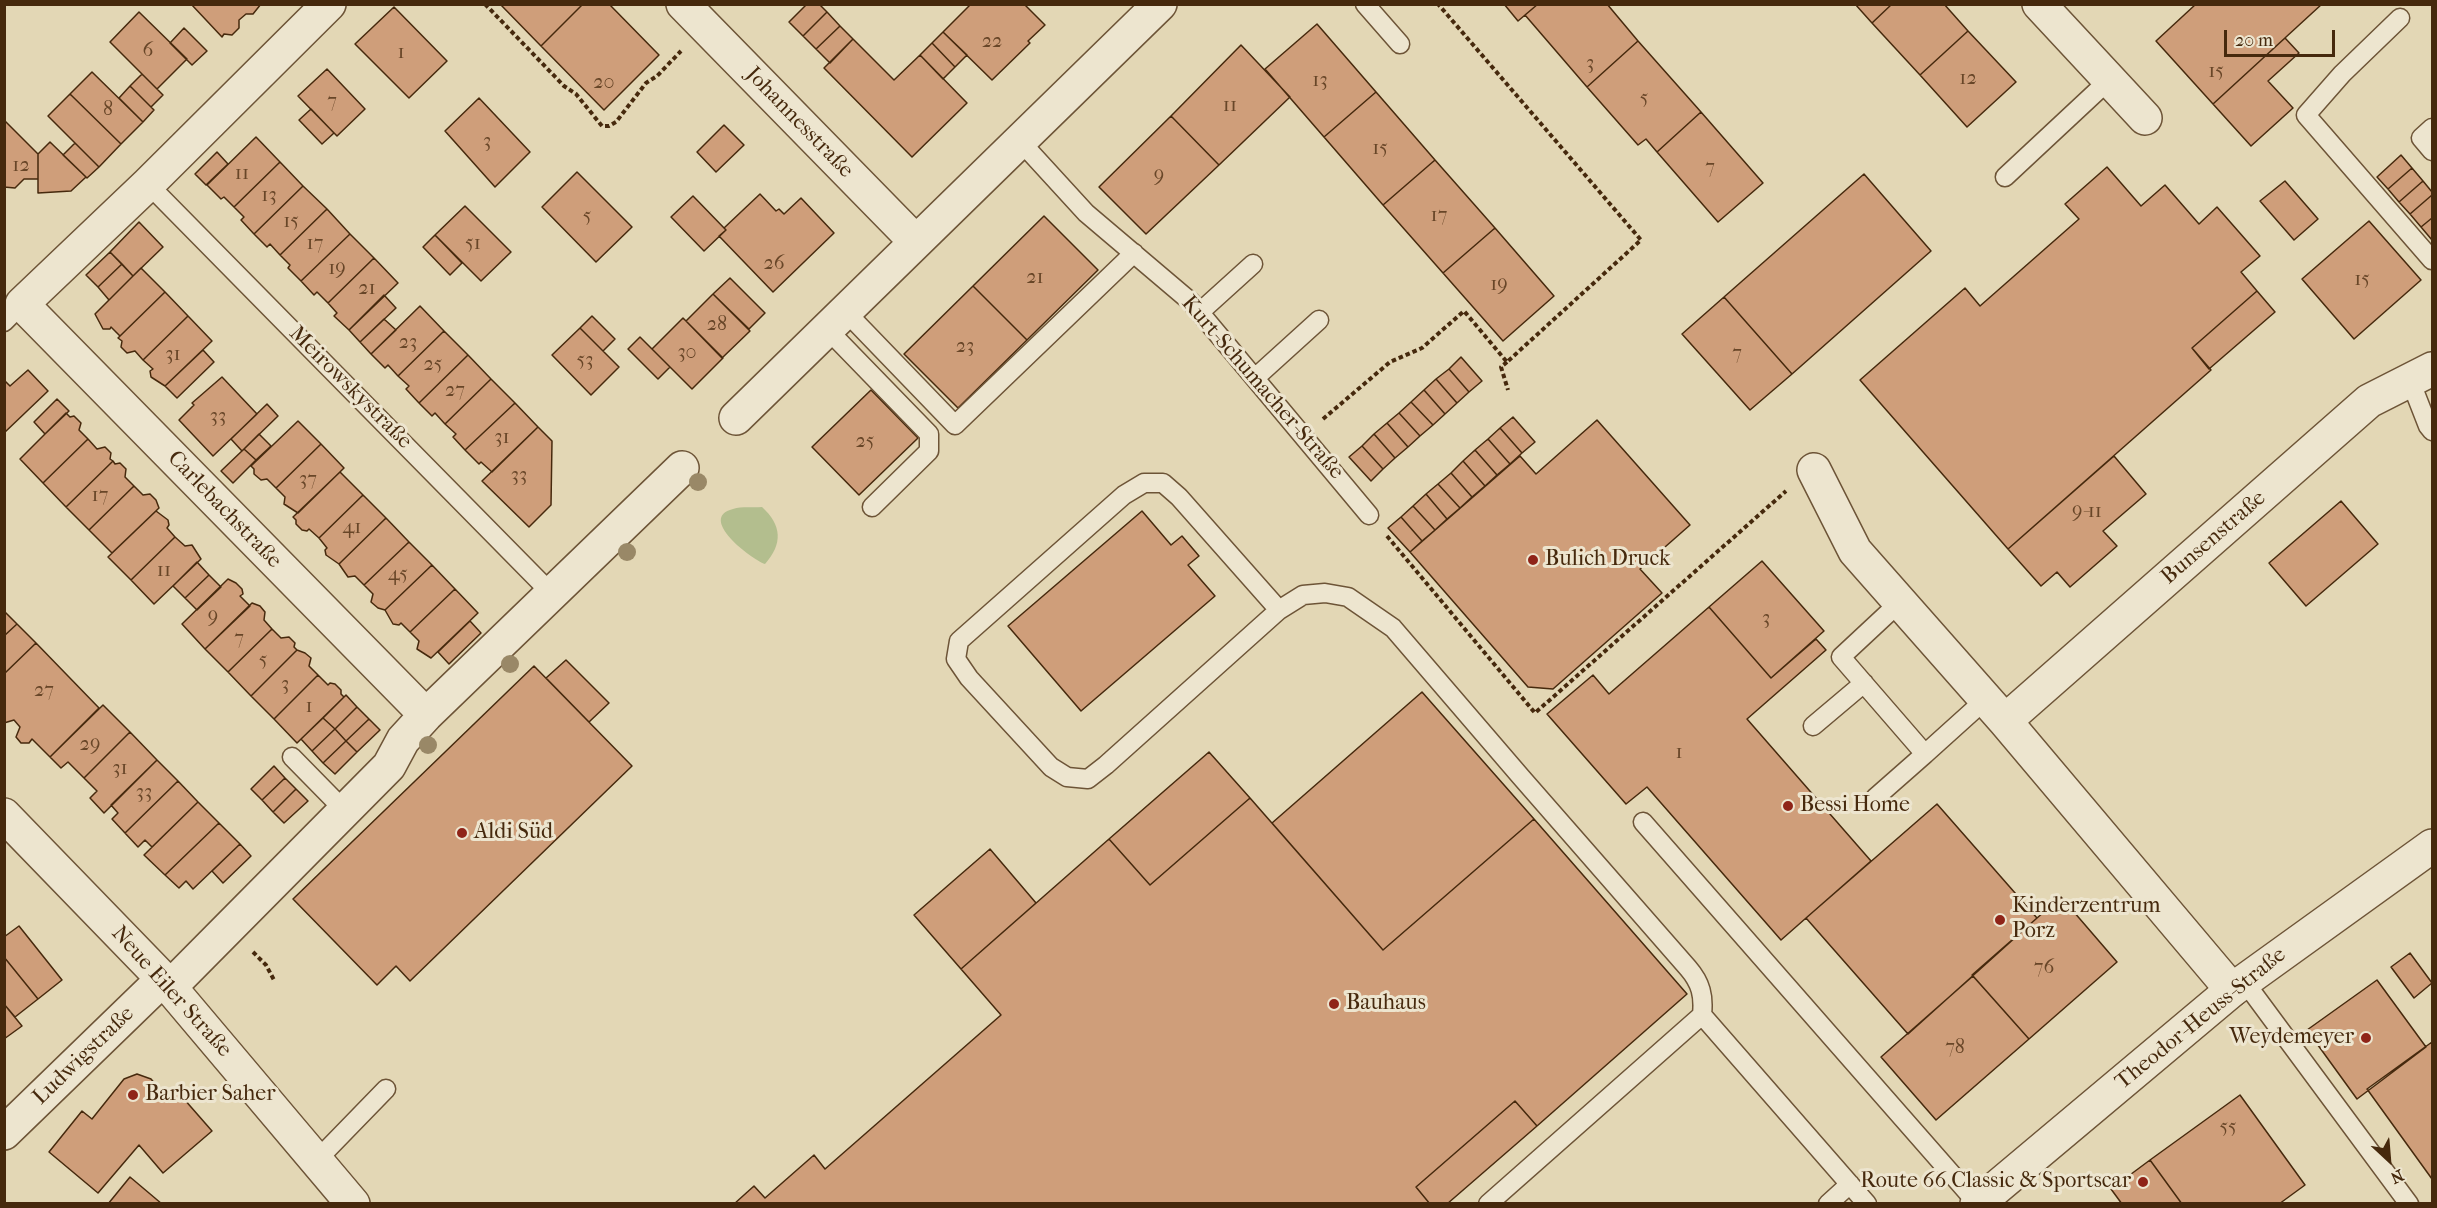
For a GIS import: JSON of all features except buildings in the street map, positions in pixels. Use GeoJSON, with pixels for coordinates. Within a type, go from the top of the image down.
{"type":"FeatureCollection","features":[{"type":"Feature","properties":{"kind":"street"},"geometry":{"type":"LineString","coordinates":[[13,313],[148,184],[329,4]]}},
{"type":"Feature","properties":{"kind":"street"},"geometry":{"type":"LineString","coordinates":[[736,418],[1160,4]]}},
{"type":"Feature","properties":{"kind":"street"},"geometry":{"type":"LineString","coordinates":[[2039,4],[2145,118]]}},
{"type":"Feature","properties":{"kind":"street","name":"Johannesstraße"},"geometry":{"type":"LineString","coordinates":[[694,16],[916,242]]}},
{"type":"Feature","properties":{"kind":"street","name":"Carlebachstraße"},"geometry":{"type":"LineString","coordinates":[[13,313],[426,716]]}},
{"type":"Feature","properties":{"kind":"street","name":"Bunsenstraße"},"geometry":{"type":"LineString","coordinates":[[1996,710],[2369,401],[2421,375]]}},
{"type":"Feature","properties":{"kind":"street"},"geometry":{"type":"LineString","coordinates":[[166,983],[389,766],[403,740],[426,716],[682,468]]}},
{"type":"Feature","properties":{"kind":"street"},"geometry":{"type":"LineString","coordinates":[[1814,470],[1855,551],[2238,985]]}},
{"type":"Feature","properties":{"kind":"street","name":"Neue Eiler Straße"},"geometry":{"type":"LineString","coordinates":[[4,815],[166,983],[318,1159],[353,1203]]}},
{"type":"Feature","properties":{"kind":"street","name":"Theodor-Heuss-Straße"},"geometry":{"type":"LineString","coordinates":[[1977,1203],[2238,985],[2433,846]]}},
{"type":"Feature","properties":{"kind":"street","name":"Ludwigstraße"},"geometry":{"type":"LineString","coordinates":[[4,1133],[166,983]]}},
{"type":"Feature","properties":{"kind":"lane"},"geometry":{"type":"LineString","coordinates":[[1365,4],[1400,44]]}},
{"type":"Feature","properties":{"kind":"lane"},"geometry":{"type":"LineString","coordinates":[[2400,18],[2342,74],[2306,115],[2433,261]]}},
{"type":"Feature","properties":{"kind":"lane"},"geometry":{"type":"LineString","coordinates":[[2005,177],[2109,80]]}},
{"type":"Feature","properties":{"kind":"lane"},"geometry":{"type":"LineString","coordinates":[[2433,128],[2421,138],[2433,151]]}},
{"type":"Feature","properties":{"kind":"lane","name":"Kurt-Schumacher-Straße"},"geometry":{"type":"LineString","coordinates":[[1021,142],[1086,213],[1191,302],[1369,514]]}},
{"type":"Feature","properties":{"kind":"lane","name":"Meirowskystraße"},"geometry":{"type":"LineString","coordinates":[[148,184],[551,593]]}},
{"type":"Feature","properties":{"kind":"lane"},"geometry":{"type":"LineString","coordinates":[[836,320],[955,424],[1134,253]]}},
{"type":"Feature","properties":{"kind":"lane"},"geometry":{"type":"LineString","coordinates":[[1200,312],[1253,264]]}},
{"type":"Feature","properties":{"kind":"lane"},"geometry":{"type":"LineString","coordinates":[[836,320],[929,434],[929,451],[872,507]]}},
{"type":"Feature","properties":{"kind":"lane"},"geometry":{"type":"LineString","coordinates":[[1255,378],[1319,320]]}},
{"type":"Feature","properties":{"kind":"lane"},"geometry":{"type":"LineString","coordinates":[[2421,375],[2428,426],[2433,431]]}},
{"type":"Feature","properties":{"kind":"lane"},"geometry":{"type":"LineString","coordinates":[[1279,610],[1179,497],[1163,483],[1144,483],[1124,495],[959,641],[956,659],[969,678],[1051,767],[1067,777],[1088,779],[1279,610],[1303,595],[1325,593],[1348,597],[1393,628],[1698,979],[1703,997],[1702,1015],[1867,1203]]}},
{"type":"Feature","properties":{"kind":"lane"},"geometry":{"type":"LineString","coordinates":[[1900,602],[1841,657],[1925,754]]}},
{"type":"Feature","properties":{"kind":"lane"},"geometry":{"type":"LineString","coordinates":[[1813,726],[1864,683]]}},
{"type":"Feature","properties":{"kind":"lane"},"geometry":{"type":"LineString","coordinates":[[1875,798],[1925,754],[1996,710]]}},
{"type":"Feature","properties":{"kind":"lane"},"geometry":{"type":"LineString","coordinates":[[292,757],[345,811]]}},
{"type":"Feature","properties":{"kind":"lane"},"geometry":{"type":"LineString","coordinates":[[1643,822],[1977,1203]]}},
{"type":"Feature","properties":{"kind":"lane"},"geometry":{"type":"LineString","coordinates":[[2238,985],[2409,1203]]}},
{"type":"Feature","properties":{"kind":"lane"},"geometry":{"type":"LineString","coordinates":[[1488,1203],[1702,1015]]}},
{"type":"Feature","properties":{"kind":"lane"},"geometry":{"type":"LineString","coordinates":[[318,1159],[386,1089]]}},
{"type":"Feature","properties":{"kind":"lane"},"geometry":{"type":"LineString","coordinates":[[1828,1203],[1850,1184]]}},
{"type":"Feature","properties":{"kind":"path"},"geometry":{"type":"LineString","coordinates":[[485,4],[564,86],[576,94],[602,126],[609,126],[616,122],[646,83],[657,76],[694,16]]}},
{"type":"Feature","properties":{"kind":"path"},"geometry":{"type":"LineString","coordinates":[[1438,4],[1641,240],[1507,362],[1502,368],[1508,390]]}},
{"type":"Feature","properties":{"kind":"path"},"geometry":{"type":"LineString","coordinates":[[1303,436],[1389,362],[1422,348],[1464,312],[1507,362]]}},
{"type":"Feature","properties":{"kind":"path"},"geometry":{"type":"LineString","coordinates":[[1369,514],[1535,713],[1779,497],[1814,470]]}},
{"type":"Feature","properties":{"kind":"green space"},"geometry":{"type":"Polygon","coordinates":[[[762,507],[773,521],[778,535],[775,549],[765,564],[739,547],[730,538],[721,521],[723,514],[733,509],[762,507]]]}},
{"type":"Feature","properties":{"kind":"place","name":"Bulich Druck"},"geometry":{"type":"Point","coordinates":[1533,560]}},
{"type":"Feature","properties":{"kind":"place","name":"Bessi Home"},"geometry":{"type":"Point","coordinates":[1788,806]}},
{"type":"Feature","properties":{"kind":"place","name":"Aldi Süd"},"geometry":{"type":"Point","coordinates":[462,833]}},
{"type":"Feature","properties":{"kind":"place","name":"Kinderzentrum Porz"},"geometry":{"type":"Point","coordinates":[2000,920]}},
{"type":"Feature","properties":{"kind":"place","name":"Bauhaus"},"geometry":{"type":"Point","coordinates":[1334,1004]}},
{"type":"Feature","properties":{"kind":"place","name":"Weydemeyer"},"geometry":{"type":"Point","coordinates":[2366,1038]}},
{"type":"Feature","properties":{"kind":"place","name":"Barbier Saher"},"geometry":{"type":"Point","coordinates":[133,1095]}},
{"type":"Feature","properties":{"kind":"place","name":"Route 66 Classic & Sportscar"},"geometry":{"type":"Point","coordinates":[2143,1182]}}]}
